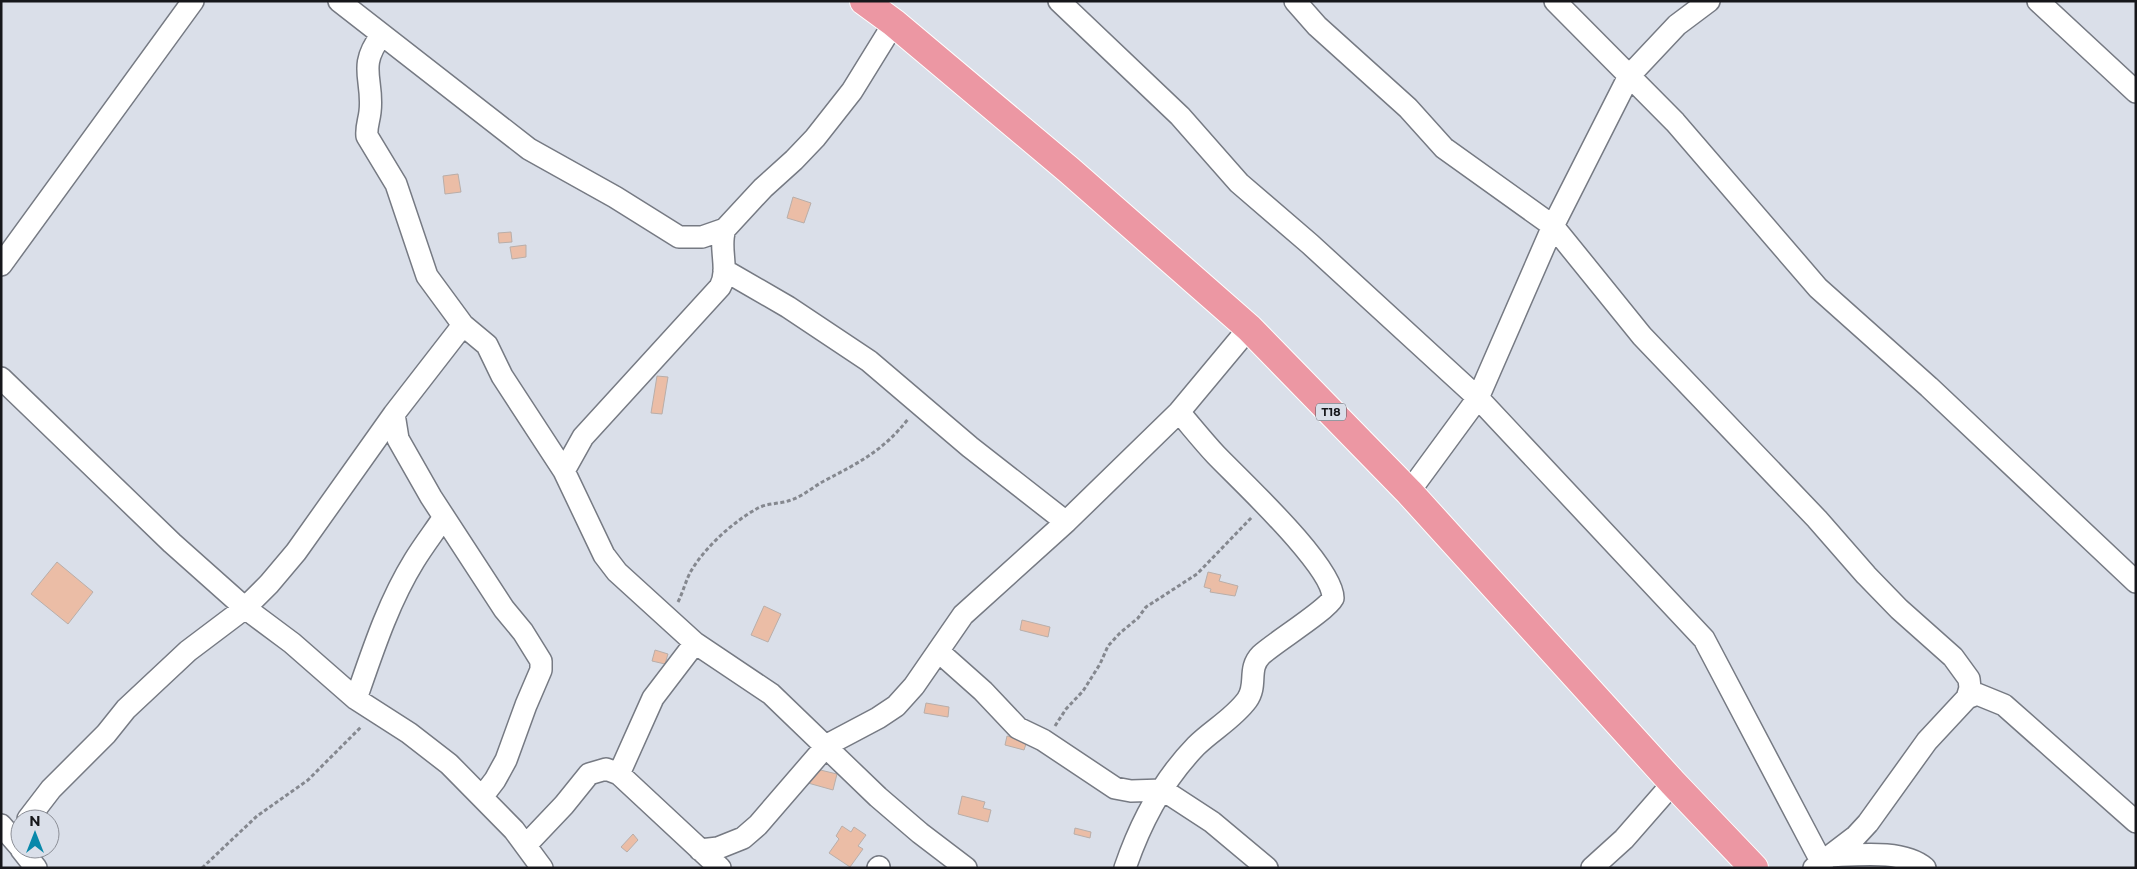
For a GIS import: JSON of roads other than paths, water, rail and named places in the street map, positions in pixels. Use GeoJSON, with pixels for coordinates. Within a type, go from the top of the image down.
{"type":"FeatureCollection","features":[{"type":"Feature","properties":{"kind":"highway","name":"T18"},"geometry":{"type":"LineString","coordinates":[[864,1],[894,23],[1069,170],[1249,328],[1409,492],[1673,784],[1754,868]]}},
{"type":"Feature","properties":{"kind":"street"},"geometry":{"type":"LineString","coordinates":[[1,265],[193,1]]}},
{"type":"Feature","properties":{"kind":"street"},"geometry":{"type":"LineString","coordinates":[[338,1],[529,149],[568,173],[615,197],[678,237],[702,237],[725,228],[763,188],[794,160],[821,131],[852,91],[894,23]]}},
{"type":"Feature","properties":{"kind":"street"},"geometry":{"type":"LineString","coordinates":[[1059,1],[1180,116],[1239,182],[1310,244],[1478,398],[1704,639],[1821,862]]}},
{"type":"Feature","properties":{"kind":"street"},"geometry":{"type":"LineString","coordinates":[[1295,1],[1317,26],[1408,108],[1444,148],[1553,226],[1642,336],[1817,519],[1879,589],[1953,657],[1969,679],[1970,688],[1967,698]]}},
{"type":"Feature","properties":{"kind":"street"},"geometry":{"type":"LineString","coordinates":[[1555,1],[1675,122],[1818,288],[1929,387],[2136,582]]}},
{"type":"Feature","properties":{"kind":"street"},"geometry":{"type":"LineString","coordinates":[[1409,492],[1478,398],[1553,226],[1629,76],[1678,25],[1708,1]]}},
{"type":"Feature","properties":{"kind":"street"},"geometry":{"type":"LineString","coordinates":[[2038,1],[2136,92]]}},
{"type":"Feature","properties":{"kind":"street"},"geometry":{"type":"LineString","coordinates":[[381,36],[371,50],[367,71],[371,111],[366,128],[367,136],[396,184],[426,276],[463,325],[487,345],[502,376],[564,471],[604,555],[634,590],[670,619],[695,643],[771,694],[827,745],[878,797],[920,833],[966,868]]}},
{"type":"Feature","properties":{"kind":"street"},"geometry":{"type":"LineString","coordinates":[[564,471],[583,437],[720,287],[724,270],[722,239],[725,228]]}},
{"type":"Feature","properties":{"kind":"street"},"geometry":{"type":"LineString","coordinates":[[724,270],[788,307],[869,361],[920,405],[1066,522]]}},
{"type":"Feature","properties":{"kind":"street"},"geometry":{"type":"LineString","coordinates":[[36,809],[51,789],[106,734],[126,709],[188,651],[245,608],[296,552],[394,414],[463,325]]}},
{"type":"Feature","properties":{"kind":"street"},"geometry":{"type":"LineString","coordinates":[[700,850],[718,848],[743,838],[758,825],[827,745],[878,718],[896,706],[914,686],[963,615],[978,599],[1066,522],[1179,412],[1249,328]]}},
{"type":"Feature","properties":{"kind":"street"},"geometry":{"type":"LineString","coordinates":[[1,378],[172,543],[245,608],[292,643],[356,699],[409,733],[449,764],[526,845],[542,868]]}},
{"type":"Feature","properties":{"kind":"street"},"geometry":{"type":"LineString","coordinates":[[1125,868],[1133,845],[1171,775],[1195,748],[1234,715],[1247,699],[1253,687],[1252,669],[1260,656],[1332,598],[1329,586],[1303,545],[1214,453],[1179,412]]}},
{"type":"Feature","properties":{"kind":"street"},"geometry":{"type":"LineString","coordinates":[[394,414],[398,439],[444,517],[541,661],[541,670],[506,760],[496,780],[482,797]]}},
{"type":"Feature","properties":{"kind":"street"},"geometry":{"type":"LineString","coordinates":[[356,699],[372,652],[400,588],[413,562],[444,517]]}},
{"type":"Feature","properties":{"kind":"street"},"geometry":{"type":"LineString","coordinates":[[619,774],[653,698],[695,643]]}},
{"type":"Feature","properties":{"kind":"street"},"geometry":{"type":"LineString","coordinates":[[938,651],[983,691],[1018,728],[1044,740],[1114,788],[1131,791],[1162,790],[1212,822],[1267,868]]}},
{"type":"Feature","properties":{"kind":"street"},"geometry":{"type":"LineString","coordinates":[[1821,862],[1856,836],[1868,823],[1927,741],[1967,698],[1977,694],[2004,705],[2135,821]]}},
{"type":"Feature","properties":{"kind":"street"},"geometry":{"type":"LineString","coordinates":[[526,845],[564,805],[589,774],[606,769],[619,774],[720,868]]}},
{"type":"Feature","properties":{"kind":"street"},"geometry":{"type":"LineString","coordinates":[[1592,868],[1624,839],[1673,784]]}},
{"type":"Feature","properties":{"kind":"street"},"geometry":{"type":"LineString","coordinates":[[1821,862],[1878,855],[1904,858],[1924,868]]}}]}
